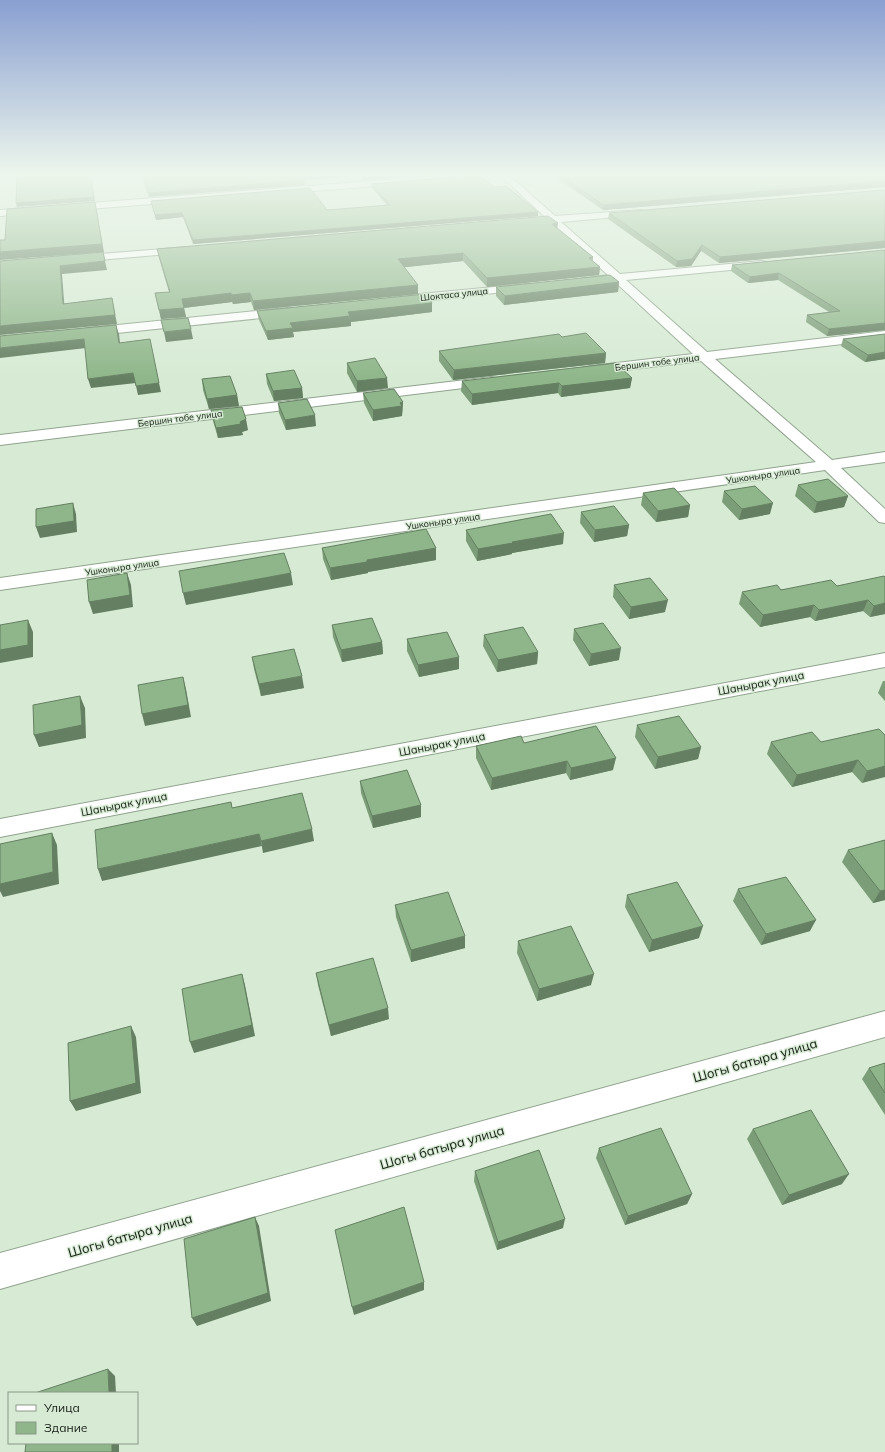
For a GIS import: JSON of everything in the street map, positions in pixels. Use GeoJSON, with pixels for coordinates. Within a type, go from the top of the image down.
{"type":"FeatureCollection","features":[{"type":"Feature","properties":{"kind":"street"},"geometry":{"type":"LineString","coordinates":[[580,244],[703,356],[829,465],[885,518]]}},
{"type":"Feature","properties":{"kind":"street"},"geometry":{"type":"LineString","coordinates":[[63,260],[197,249]]}},
{"type":"Feature","properties":{"kind":"street"},"geometry":{"type":"LineString","coordinates":[[569,282],[774,262]]}},
{"type":"Feature","properties":{"kind":"street","name":"Шоктаса улица"},"geometry":{"type":"LineString","coordinates":[[387,301],[538,286]]}},
{"type":"Feature","properties":{"kind":"street"},"geometry":{"type":"LineString","coordinates":[[79,333],[300,310]]}},
{"type":"Feature","properties":{"kind":"street","name":"Бершин тобе улица"},"geometry":{"type":"LineString","coordinates":[[577,371],[885,335]]}},
{"type":"Feature","properties":{"kind":"street","name":"Бершин тобе улица"},"geometry":{"type":"LineString","coordinates":[[0,440],[506,380]]}},
{"type":"Feature","properties":{"kind":"street","name":"Ушконыра улица"},"geometry":{"type":"LineString","coordinates":[[0,584],[885,457]]}},
{"type":"Feature","properties":{"kind":"street","name":"Шанырак улица"},"geometry":{"type":"LineString","coordinates":[[0,828],[885,660]]}},
{"type":"Feature","properties":{"kind":"street","name":"Шогы батыра улица"},"geometry":{"type":"LineString","coordinates":[[0,1271],[885,1024]]}},
{"type":"Feature","properties":{"kind":"building"},"geometry":{"type":"Polygon","coordinates":[[[0,244],[102,244],[0,252],[0,244]]]}},
{"type":"Feature","properties":{"kind":"building"},"geometry":{"type":"Polygon","coordinates":[[[219,244],[577,244],[593,257],[589,258],[600,267],[487,278],[463,253],[398,259],[418,285],[253,301],[250,293],[231,295],[231,293],[182,299],[184,308],[159,310],[155,293],[170,292],[157,249],[219,244]]]}},
{"type":"Feature","properties":{"kind":"building"},"geometry":{"type":"Polygon","coordinates":[[[653,244],[857,244],[720,257],[702,245],[692,259],[677,261],[653,244]]]}},
{"type":"Feature","properties":{"kind":"building"},"geometry":{"type":"Polygon","coordinates":[[[885,250],[885,323],[829,329],[807,315],[840,311],[779,273],[750,277],[732,265],[885,250]]]}},
{"type":"Feature","properties":{"kind":"building"},"geometry":{"type":"Polygon","coordinates":[[[103,252],[105,261],[60,266],[63,304],[112,298],[115,315],[0,326],[0,261],[103,252]]]}},
{"type":"Feature","properties":{"kind":"building"},"geometry":{"type":"Polygon","coordinates":[[[610,275],[619,282],[505,296],[496,287],[610,275]]]}},
{"type":"Feature","properties":{"kind":"building"},"geometry":{"type":"Polygon","coordinates":[[[425,294],[432,303],[348,312],[350,316],[290,323],[293,328],[266,331],[257,311],[425,294]]]}},
{"type":"Feature","properties":{"kind":"building"},"geometry":{"type":"Polygon","coordinates":[[[188,318],[191,329],[164,332],[161,320],[188,318]]]}},
{"type":"Feature","properties":{"kind":"building"},"geometry":{"type":"Polygon","coordinates":[[[116,325],[119,343],[150,339],[159,383],[136,386],[133,373],[88,379],[84,339],[0,348],[0,336],[116,325]]]}},
{"type":"Feature","properties":{"kind":"building"},"geometry":{"type":"Polygon","coordinates":[[[586,333],[606,353],[454,370],[439,351],[559,334],[562,337],[586,333]]]}},
{"type":"Feature","properties":{"kind":"building"},"geometry":{"type":"Polygon","coordinates":[[[885,334],[885,352],[868,355],[843,339],[885,334]]]}},
{"type":"Feature","properties":{"kind":"building"},"geometry":{"type":"Polygon","coordinates":[[[375,358],[387,378],[357,381],[347,363],[375,358]]]}},
{"type":"Feature","properties":{"kind":"building"},"geometry":{"type":"Polygon","coordinates":[[[616,363],[632,378],[562,386],[559,383],[472,394],[462,381],[616,363]]]}},
{"type":"Feature","properties":{"kind":"building"},"geometry":{"type":"Polygon","coordinates":[[[294,370],[302,388],[273,391],[266,374],[294,370]]]}},
{"type":"Feature","properties":{"kind":"building"},"geometry":{"type":"Polygon","coordinates":[[[230,376],[237,395],[207,399],[202,379],[230,376]]]}},
{"type":"Feature","properties":{"kind":"building"},"geometry":{"type":"Polygon","coordinates":[[[394,389],[403,402],[400,403],[402,406],[373,410],[363,393],[394,389]]]}},
{"type":"Feature","properties":{"kind":"building"},"geometry":{"type":"Polygon","coordinates":[[[307,399],[315,415],[285,420],[278,403],[307,399]]]}},
{"type":"Feature","properties":{"kind":"building"},"geometry":{"type":"Polygon","coordinates":[[[242,407],[246,419],[240,422],[241,424],[216,428],[211,410],[242,407]]]}},
{"type":"Feature","properties":{"kind":"building"},"geometry":{"type":"Polygon","coordinates":[[[828,479],[848,496],[817,502],[798,485],[828,479]]]}},
{"type":"Feature","properties":{"kind":"building"},"geometry":{"type":"Polygon","coordinates":[[[755,486],[773,503],[742,509],[724,491],[755,486]]]}},
{"type":"Feature","properties":{"kind":"building"},"geometry":{"type":"Polygon","coordinates":[[[674,488],[690,505],[658,511],[643,493],[674,488]]]}},
{"type":"Feature","properties":{"kind":"building"},"geometry":{"type":"Polygon","coordinates":[[[73,503],[74,521],[36,527],[36,509],[73,503]]]}},
{"type":"Feature","properties":{"kind":"building"},"geometry":{"type":"Polygon","coordinates":[[[614,506],[629,525],[595,530],[581,512],[614,506]]]}},
{"type":"Feature","properties":{"kind":"building"},"geometry":{"type":"Polygon","coordinates":[[[551,514],[564,533],[478,549],[466,530],[551,514]]]}},
{"type":"Feature","properties":{"kind":"building"},"geometry":{"type":"Polygon","coordinates":[[[426,529],[436,548],[367,560],[367,562],[330,568],[322,548],[426,529]]]}},
{"type":"Feature","properties":{"kind":"building"},"geometry":{"type":"Polygon","coordinates":[[[284,553],[291,573],[183,593],[179,571],[284,553]]]}},
{"type":"Feature","properties":{"kind":"building"},"geometry":{"type":"Polygon","coordinates":[[[127,573],[130,595],[89,602],[87,580],[127,573]]]}},
{"type":"Feature","properties":{"kind":"building"},"geometry":{"type":"Polygon","coordinates":[[[884,576],[885,603],[874,606],[868,600],[819,610],[814,605],[763,615],[742,592],[777,585],[781,590],[831,580],[837,586],[884,576]]]}},
{"type":"Feature","properties":{"kind":"building"},"geometry":{"type":"Polygon","coordinates":[[[650,578],[668,600],[631,607],[614,585],[650,578]]]}},
{"type":"Feature","properties":{"kind":"building"},"geometry":{"type":"Polygon","coordinates":[[[372,618],[382,642],[341,650],[332,625],[372,618]]]}},
{"type":"Feature","properties":{"kind":"building"},"geometry":{"type":"Polygon","coordinates":[[[28,620],[28,645],[0,650],[0,625],[28,620]]]}},
{"type":"Feature","properties":{"kind":"building"},"geometry":{"type":"Polygon","coordinates":[[[603,623],[621,648],[591,654],[574,629],[603,623]]]}},
{"type":"Feature","properties":{"kind":"building"},"geometry":{"type":"Polygon","coordinates":[[[523,627],[538,652],[498,660],[484,635],[523,627]]]}},
{"type":"Feature","properties":{"kind":"building"},"geometry":{"type":"Polygon","coordinates":[[[447,632],[459,657],[418,665],[407,639],[447,632]]]}},
{"type":"Feature","properties":{"kind":"building"},"geometry":{"type":"Polygon","coordinates":[[[294,649],[302,676],[259,684],[252,657],[294,649]]]}},
{"type":"Feature","properties":{"kind":"building"},"geometry":{"type":"Polygon","coordinates":[[[183,677],[188,705],[142,714],[138,685],[183,677]]]}},
{"type":"Feature","properties":{"kind":"building"},"geometry":{"type":"Polygon","coordinates":[[[80,696],[82,725],[34,735],[33,705],[80,696]]]}},
{"type":"Feature","properties":{"kind":"building"},"geometry":{"type":"Polygon","coordinates":[[[679,716],[701,747],[658,757],[637,725],[679,716]]]}},
{"type":"Feature","properties":{"kind":"building"},"geometry":{"type":"Polygon","coordinates":[[[596,726],[616,758],[571,768],[567,761],[492,778],[476,746],[521,736],[524,743],[596,726]]]}},
{"type":"Feature","properties":{"kind":"building"},"geometry":{"type":"Polygon","coordinates":[[[879,729],[885,735],[885,766],[867,771],[858,760],[797,775],[771,742],[812,732],[821,742],[879,729]]]}},
{"type":"Feature","properties":{"kind":"building"},"geometry":{"type":"Polygon","coordinates":[[[407,770],[421,805],[372,816],[360,781],[407,770]]]}},
{"type":"Feature","properties":{"kind":"building"},"geometry":{"type":"Polygon","coordinates":[[[302,793],[312,829],[261,841],[259,834],[98,869],[95,830],[231,802],[232,808],[302,793]]]}},
{"type":"Feature","properties":{"kind":"building"},"geometry":{"type":"Polygon","coordinates":[[[52,833],[53,872],[0,884],[0,844],[52,833]]]}},
{"type":"Feature","properties":{"kind":"building"},"geometry":{"type":"Polygon","coordinates":[[[885,840],[885,890],[880,891],[848,850],[885,840]]]}},
{"type":"Feature","properties":{"kind":"building"},"geometry":{"type":"Polygon","coordinates":[[[786,877],[816,920],[766,934],[738,889],[786,877]]]}},
{"type":"Feature","properties":{"kind":"building"},"geometry":{"type":"Polygon","coordinates":[[[677,882],[703,926],[652,940],[627,895],[677,882]]]}},
{"type":"Feature","properties":{"kind":"building"},"geometry":{"type":"Polygon","coordinates":[[[448,892],[465,936],[411,950],[395,905],[448,892]]]}},
{"type":"Feature","properties":{"kind":"building"},"geometry":{"type":"Polygon","coordinates":[[[571,926],[594,974],[539,989],[518,941],[571,926]]]}},
{"type":"Feature","properties":{"kind":"building"},"geometry":{"type":"Polygon","coordinates":[[[373,958],[388,1008],[329,1025],[316,973],[373,958]]]}},
{"type":"Feature","properties":{"kind":"building"},"geometry":{"type":"Polygon","coordinates":[[[242,974],[252,1025],[190,1042],[182,989],[242,974]]]}},
{"type":"Feature","properties":{"kind":"building"},"geometry":{"type":"Polygon","coordinates":[[[131,1026],[136,1083],[70,1101],[68,1043],[131,1026]]]}},
{"type":"Feature","properties":{"kind":"building"},"geometry":{"type":"Polygon","coordinates":[[[885,1063],[885,1093],[869,1068],[885,1063]]]}},
{"type":"Feature","properties":{"kind":"building"},"geometry":{"type":"Polygon","coordinates":[[[811,1110],[849,1174],[789,1195],[753,1129],[811,1110]]]}},
{"type":"Feature","properties":{"kind":"building"},"geometry":{"type":"Polygon","coordinates":[[[661,1128],[692,1194],[628,1216],[599,1148],[661,1128]]]}},
{"type":"Feature","properties":{"kind":"building"},"geometry":{"type":"Polygon","coordinates":[[[539,1150],[565,1219],[498,1242],[475,1171],[539,1150]]]}},
{"type":"Feature","properties":{"kind":"building"},"geometry":{"type":"Polygon","coordinates":[[[404,1207],[424,1282],[352,1307],[335,1230],[404,1207]]]}},
{"type":"Feature","properties":{"kind":"building"},"geometry":{"type":"Polygon","coordinates":[[[255,1217],[268,1293],[192,1318],[184,1239],[255,1217]]]}},
{"type":"Feature","properties":{"kind":"building"},"geometry":{"type":"Polygon","coordinates":[[[108,1369],[109,1392],[38,1392],[108,1369]]]}},
{"type":"Feature","properties":{"kind":"building"},"geometry":{"type":"Polygon","coordinates":[[[26,1444],[112,1444],[112,1452],[25,1452],[26,1444]]]}}]}
